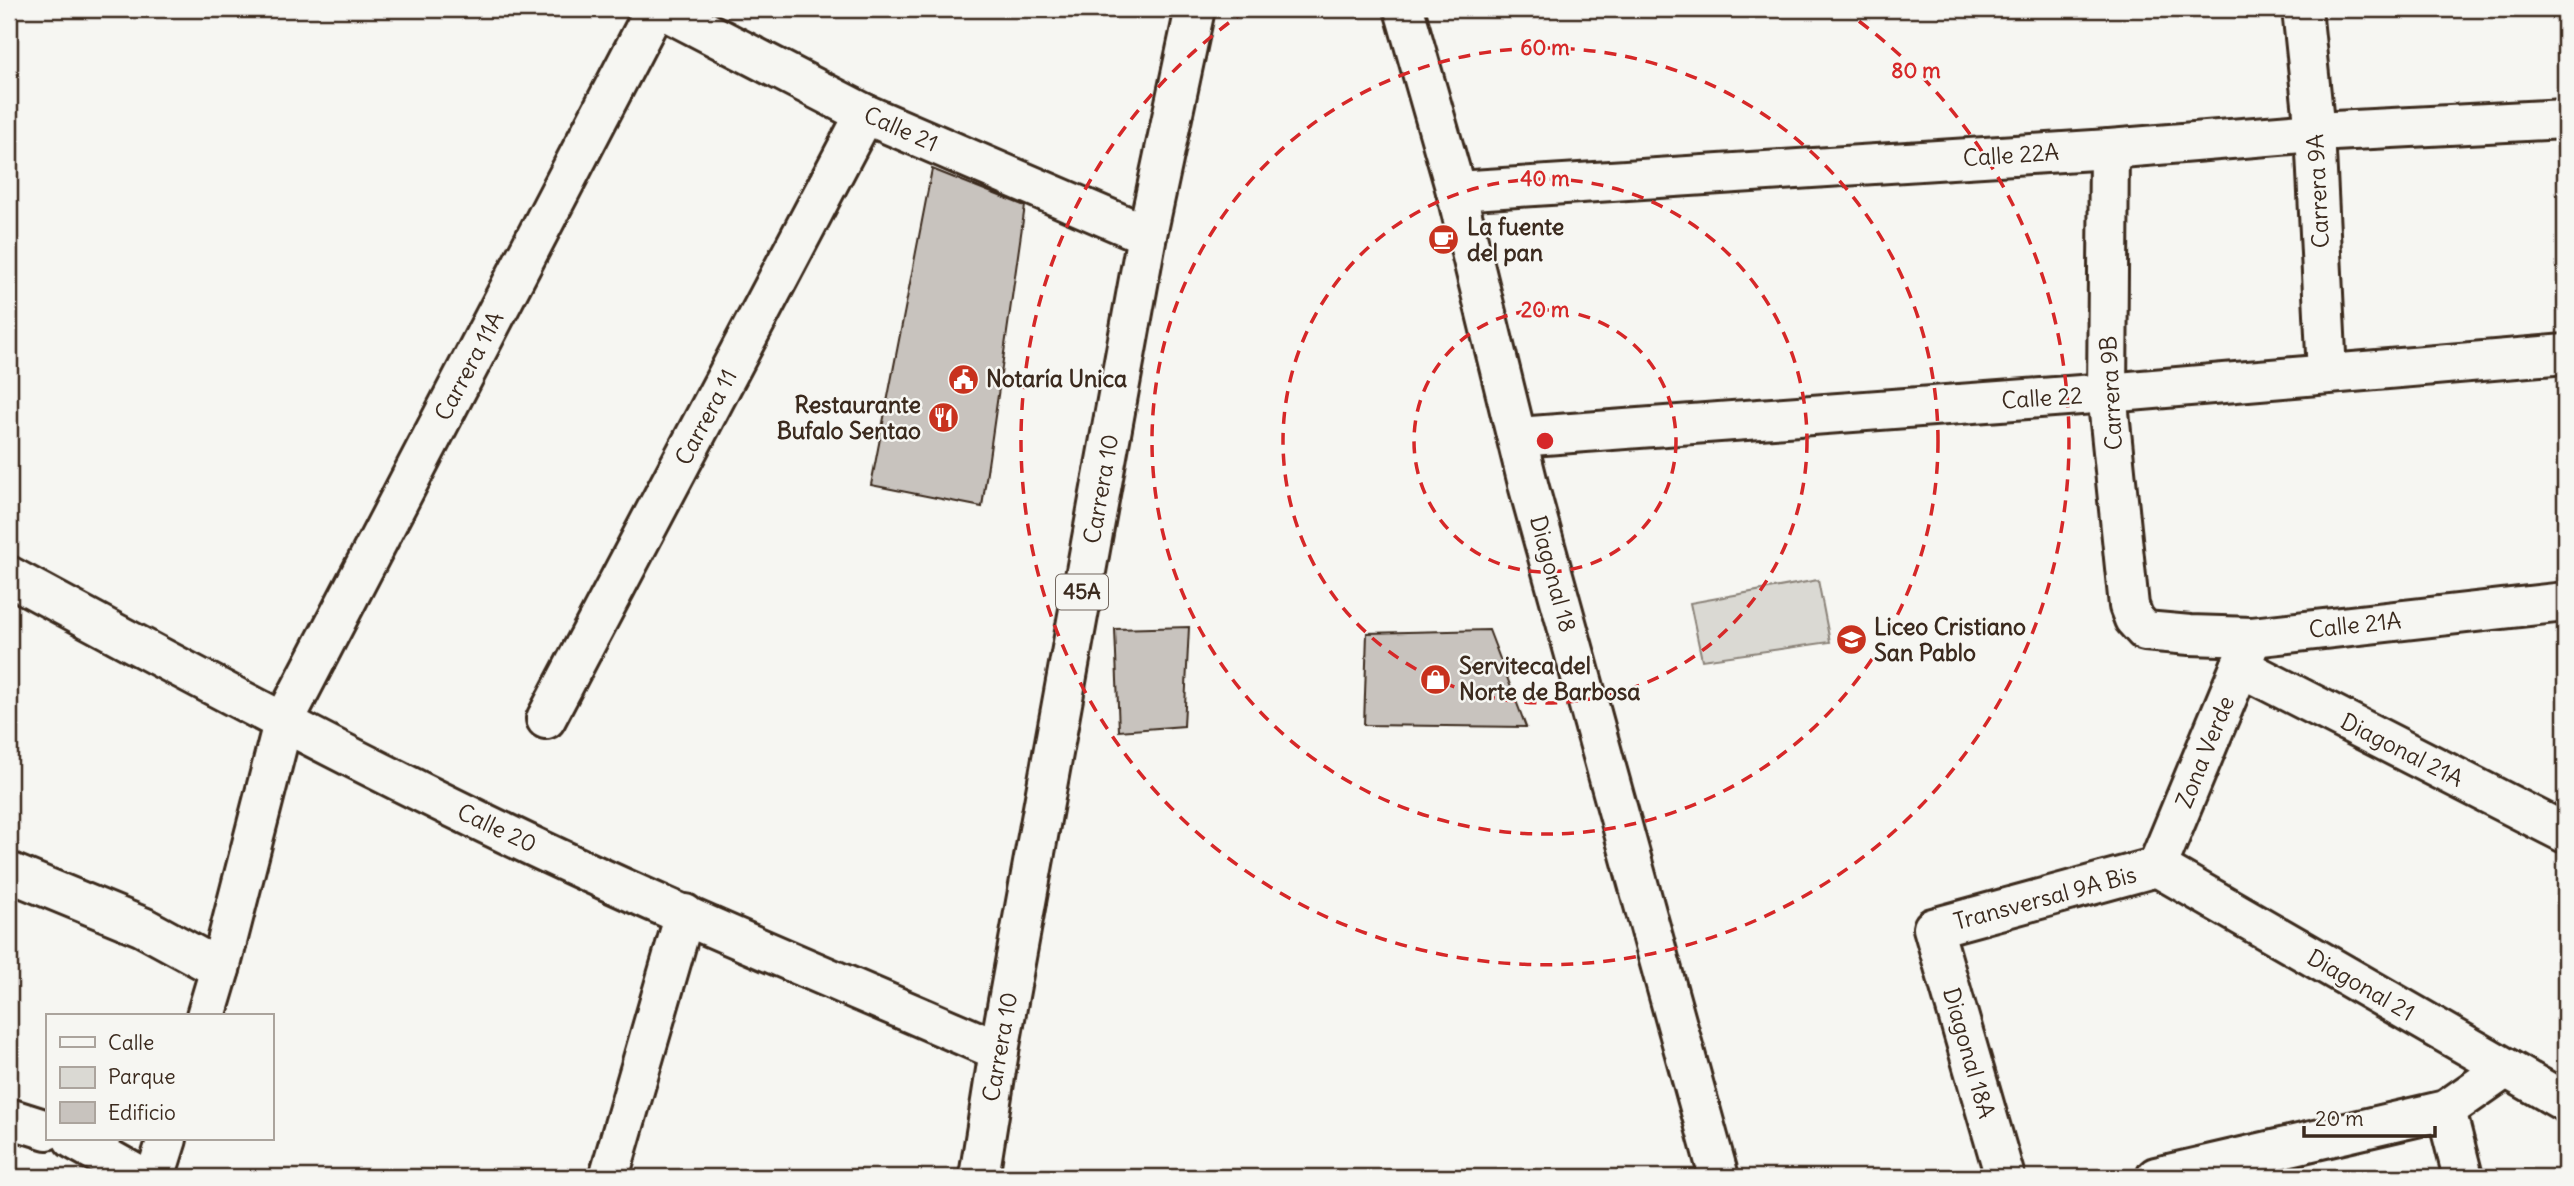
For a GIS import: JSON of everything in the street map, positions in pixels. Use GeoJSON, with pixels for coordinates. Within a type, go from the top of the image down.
{"type":"FeatureCollection","features":[{"type":"Feature","properties":{"kind":"main road","name":"Carrera 11A"},"geometry":{"type":"LineString","coordinates":[[207,1014],[283,723],[655,9]]}},
{"type":"Feature","properties":{"kind":"main road","name":"Calle 21"},"geometry":{"type":"LineString","coordinates":[[662,9],[865,114],[1147,235]]}},
{"type":"Feature","properties":{"kind":"main road","name":"Carrera 10"},"geometry":{"type":"LineString","coordinates":[[979,1177],[999,1051],[1147,235],[1195,9]]}},
{"type":"Feature","properties":{"kind":"main road","name":"Diagonal 18"},"geometry":{"type":"LineString","coordinates":[[1405,9],[1456,191],[1529,488],[1719,1177]]}},
{"type":"Feature","properties":{"kind":"main road","name":"Carrera 9A"},"geometry":{"type":"LineString","coordinates":[[2302,9],[2315,132],[2328,374]]}},
{"type":"Feature","properties":{"kind":"main road","name":"Carrera 11"},"geometry":{"type":"LineString","coordinates":[[546,719],[865,114]]}},
{"type":"Feature","properties":{"kind":"main road","name":"Calle 22A"},"geometry":{"type":"LineString","coordinates":[[1456,191],[2109,149],[2315,132],[2565,120]]}},
{"type":"Feature","properties":{"kind":"main road","name":"Carrera 9B"},"geometry":{"type":"LineString","coordinates":[[2109,149],[2107,393],[2129,606],[2134,620],[2145,631]]}},
{"type":"Feature","properties":{"kind":"main road","name":"Calle 22"},"geometry":{"type":"LineString","coordinates":[[1518,437],[2107,393],[2565,354]]}},
{"type":"Feature","properties":{"kind":"main road","name":"Calle 20"},"geometry":{"type":"LineString","coordinates":[[9,576],[283,723],[486,825],[999,1051]]}},
{"type":"Feature","properties":{"kind":"main road","name":"Calle 21A"},"geometry":{"type":"LineString","coordinates":[[2145,631],[2190,635],[2246,652],[2565,602]]}},
{"type":"Feature","properties":{"kind":"main road","name":"Diagonal 21A"},"geometry":{"type":"LineString","coordinates":[[2246,652],[2565,833]]}},
{"type":"Feature","properties":{"kind":"main road","name":"Zona Verde"},"geometry":{"type":"LineString","coordinates":[[2157,867],[2246,652]]}},
{"type":"Feature","properties":{"kind":"main road","name":"Transversal 9A Bis"},"geometry":{"type":"LineString","coordinates":[[1933,928],[2157,867]]}},
{"type":"Feature","properties":{"kind":"main road","name":"Diagonal 21"},"geometry":{"type":"LineString","coordinates":[[2157,867],[2565,1100]]}},
{"type":"Feature","properties":{"kind":"main road"},"geometry":{"type":"LineString","coordinates":[[9,872],[144,928],[220,970]]}},
{"type":"Feature","properties":{"kind":"main road"},"geometry":{"type":"LineString","coordinates":[[609,1177],[685,914]]}},
{"type":"Feature","properties":{"kind":"main road","name":"Diagonal 18A"},"geometry":{"type":"LineString","coordinates":[[1933,928],[2005,1177]]}},
{"type":"Feature","properties":{"kind":"main road"},"geometry":{"type":"LineString","coordinates":[[2156,1177],[2446,1110],[2506,1068]]}},
{"type":"Feature","properties":{"kind":"main road"},"geometry":{"type":"LineString","coordinates":[[2446,1110],[2463,1177]]}},
{"type":"Feature","properties":{"kind":"main road"},"geometry":{"type":"LineString","coordinates":[[9,1118],[46,1130]]}},
{"type":"Feature","properties":{"kind":"main road"},"geometry":{"type":"LineString","coordinates":[[75,1140],[141,1177]]}},
{"type":"Feature","properties":{"kind":"main road"},"geometry":{"type":"LineString","coordinates":[[155,1177],[167,1140]]}},
{"type":"Feature","properties":{"kind":"green space"},"geometry":{"type":"Polygon","coordinates":[[[1818,580],[1830,642],[1702,660],[1690,603],[1818,580]]]}},
{"type":"Feature","properties":{"kind":"building"},"geometry":{"type":"Polygon","coordinates":[[[932,169],[1025,206],[982,507],[871,485],[932,169]]]}},
{"type":"Feature","properties":{"kind":"building"},"geometry":{"type":"Polygon","coordinates":[[[1189,627],[1184,726],[1119,731],[1115,629],[1189,627]]]}},
{"type":"Feature","properties":{"kind":"building","name":"Serviteca del Norte de Barbosa"},"geometry":{"type":"Polygon","coordinates":[[[1489,630],[1526,727],[1364,725],[1367,633],[1489,630]]]}},
{"type":"Feature","properties":{"kind":"place","name":"La fuente del pan"},"geometry":{"type":"Point","coordinates":[1444,240]}},
{"type":"Feature","properties":{"kind":"place","name":"Notaría Unica"},"geometry":{"type":"Point","coordinates":[963,379]}},
{"type":"Feature","properties":{"kind":"place","name":"Restaurante Bufalo Sentao"},"geometry":{"type":"Point","coordinates":[944,418]}},
{"type":"Feature","properties":{"kind":"place","name":"Liceo Cristiano San Pablo"},"geometry":{"type":"Point","coordinates":[1851,640]}},
{"type":"Feature","properties":{"kind":"place","name":"Serviteca del Norte de Barbosa"},"geometry":{"type":"Point","coordinates":[1436,679]}}]}
